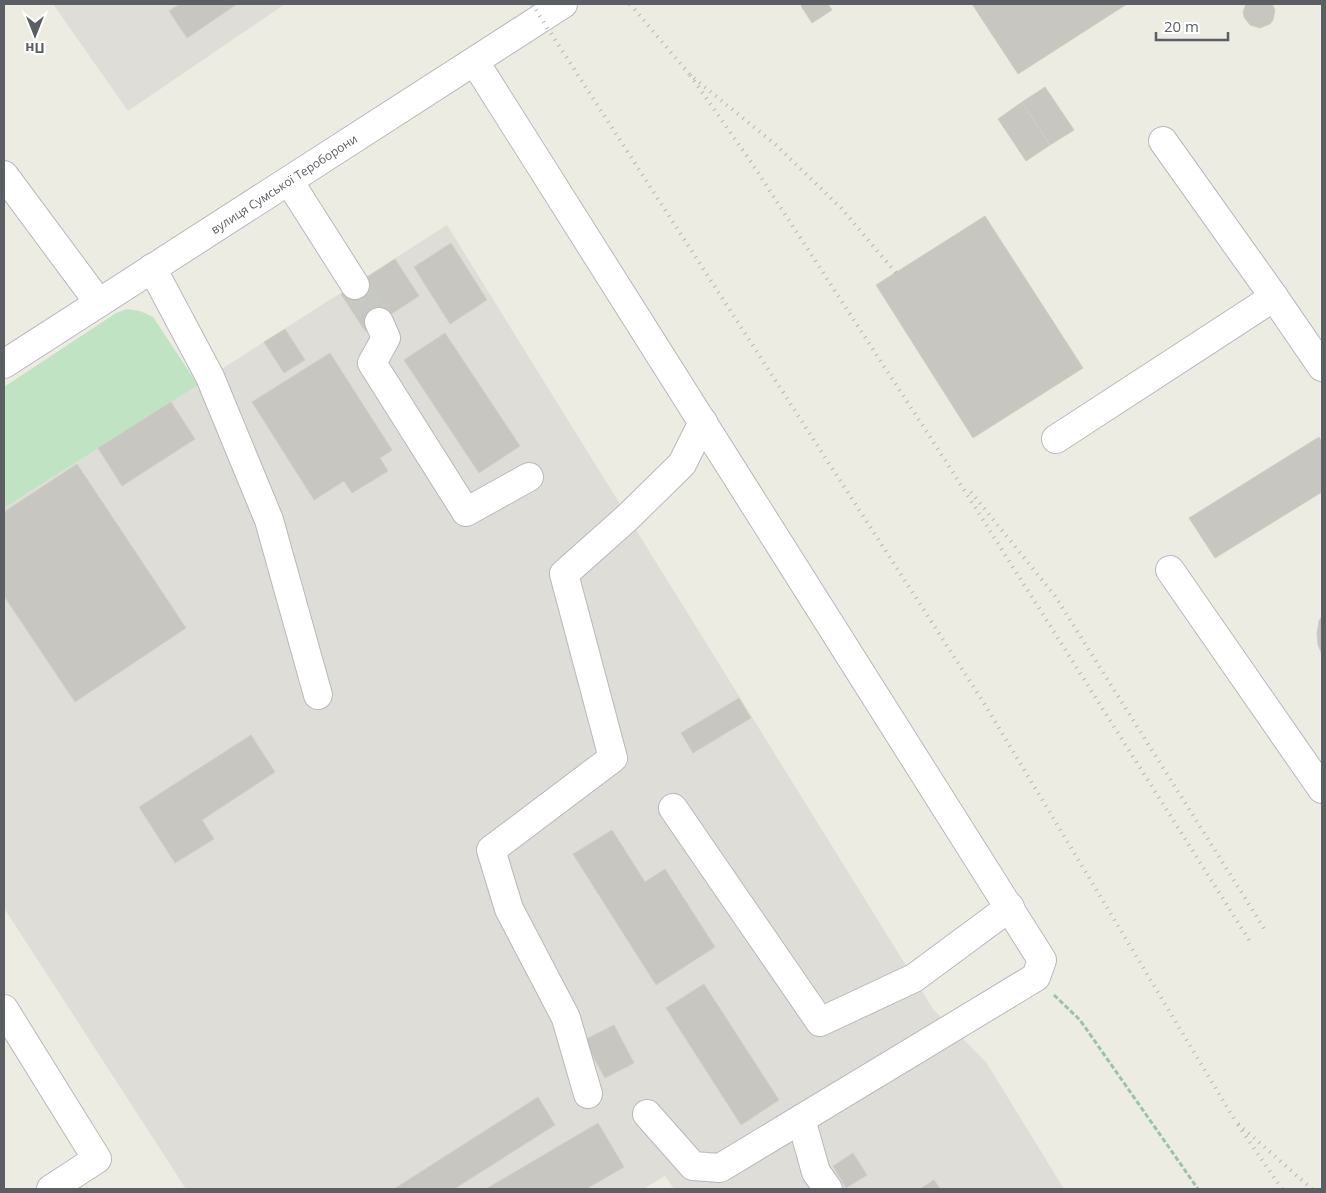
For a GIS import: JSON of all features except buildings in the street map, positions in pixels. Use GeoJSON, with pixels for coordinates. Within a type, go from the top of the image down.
{"type":"FeatureCollection","features":[{"type":"Feature","properties":{"kind":"street","name":"вулиця Сумської Тероборони"},"geometry":{"type":"LineString","coordinates":[[4,364],[563,4]]}},
{"type":"Feature","properties":{"kind":"street"},"geometry":{"type":"LineString","coordinates":[[475,62],[1042,960],[1036,977],[720,1168],[693,1166],[647,1114]]}},
{"type":"Feature","properties":{"kind":"street"},"geometry":{"type":"LineString","coordinates":[[1163,141],[1322,367]]}},
{"type":"Feature","properties":{"kind":"street"},"geometry":{"type":"LineString","coordinates":[[4,175],[99,303]]}},
{"type":"Feature","properties":{"kind":"street"},"geometry":{"type":"LineString","coordinates":[[289,181],[355,285]]}},
{"type":"Feature","properties":{"kind":"street"},"geometry":{"type":"LineString","coordinates":[[152,268],[210,377],[269,520],[318,695]]}},
{"type":"Feature","properties":{"kind":"street"},"geometry":{"type":"LineString","coordinates":[[1056,439],[1274,297]]}},
{"type":"Feature","properties":{"kind":"street"},"geometry":{"type":"LineString","coordinates":[[379,322],[386,338],[372,363],[466,512],[529,477]]}},
{"type":"Feature","properties":{"kind":"street"},"geometry":{"type":"LineString","coordinates":[[588,1094],[566,1018],[510,909],[491,850],[612,758],[564,574],[628,517],[682,464],[703,422]]}},
{"type":"Feature","properties":{"kind":"street"},"geometry":{"type":"LineString","coordinates":[[1170,570],[1322,789]]}},
{"type":"Feature","properties":{"kind":"street"},"geometry":{"type":"LineString","coordinates":[[673,808],[820,1022],[914,978],[1010,907]]}},
{"type":"Feature","properties":{"kind":"street"},"geometry":{"type":"LineString","coordinates":[[4,1009],[97,1158],[51,1189]]}},
{"type":"Feature","properties":{"kind":"street"},"geometry":{"type":"LineString","coordinates":[[801,1119],[816,1172],[828,1189]]}},
{"type":"Feature","properties":{"kind":"path"},"geometry":{"type":"LineString","coordinates":[[1036,977],[1080,1020],[1198,1189]]}},
{"type":"Feature","properties":{"kind":"shaded area"},"geometry":{"type":"Polygon","coordinates":[[[53,4],[285,4],[128,111],[53,4]]]}},
{"type":"Feature","properties":{"kind":"shaded area"},"geometry":{"type":"Polygon","coordinates":[[[447,225],[933,1009],[986,1062],[1064,1189],[674,1189],[665,1176],[643,1189],[186,1189],[4,908],[4,508],[447,225]]]}},
{"type":"Feature","properties":{"kind":"green space"},"geometry":{"type":"Polygon","coordinates":[[[127,309],[140,311],[153,317],[198,385],[4,508],[4,387],[116,313],[127,309]]]}},
{"type":"Feature","properties":{"kind":"tunnel"},"geometry":{"type":"LineString","coordinates":[[355,285],[379,322]]}},
{"type":"Feature","properties":{"kind":"railway"},"geometry":{"type":"LineString","coordinates":[[532,4],[984,703],[1236,1122]]}},
{"type":"Feature","properties":{"kind":"railway"},"geometry":{"type":"LineString","coordinates":[[630,4],[690,75],[776,145],[841,208],[896,273]]}},
{"type":"Feature","properties":{"kind":"railway"},"geometry":{"type":"LineString","coordinates":[[690,75],[751,162],[947,463],[1251,943]]}},
{"type":"Feature","properties":{"kind":"railway"},"geometry":{"type":"LineString","coordinates":[[971,492],[1055,596],[1267,933]]}},
{"type":"Feature","properties":{"kind":"railway"},"geometry":{"type":"LineString","coordinates":[[1282,1189],[1236,1122],[1312,1189]]}}]}
